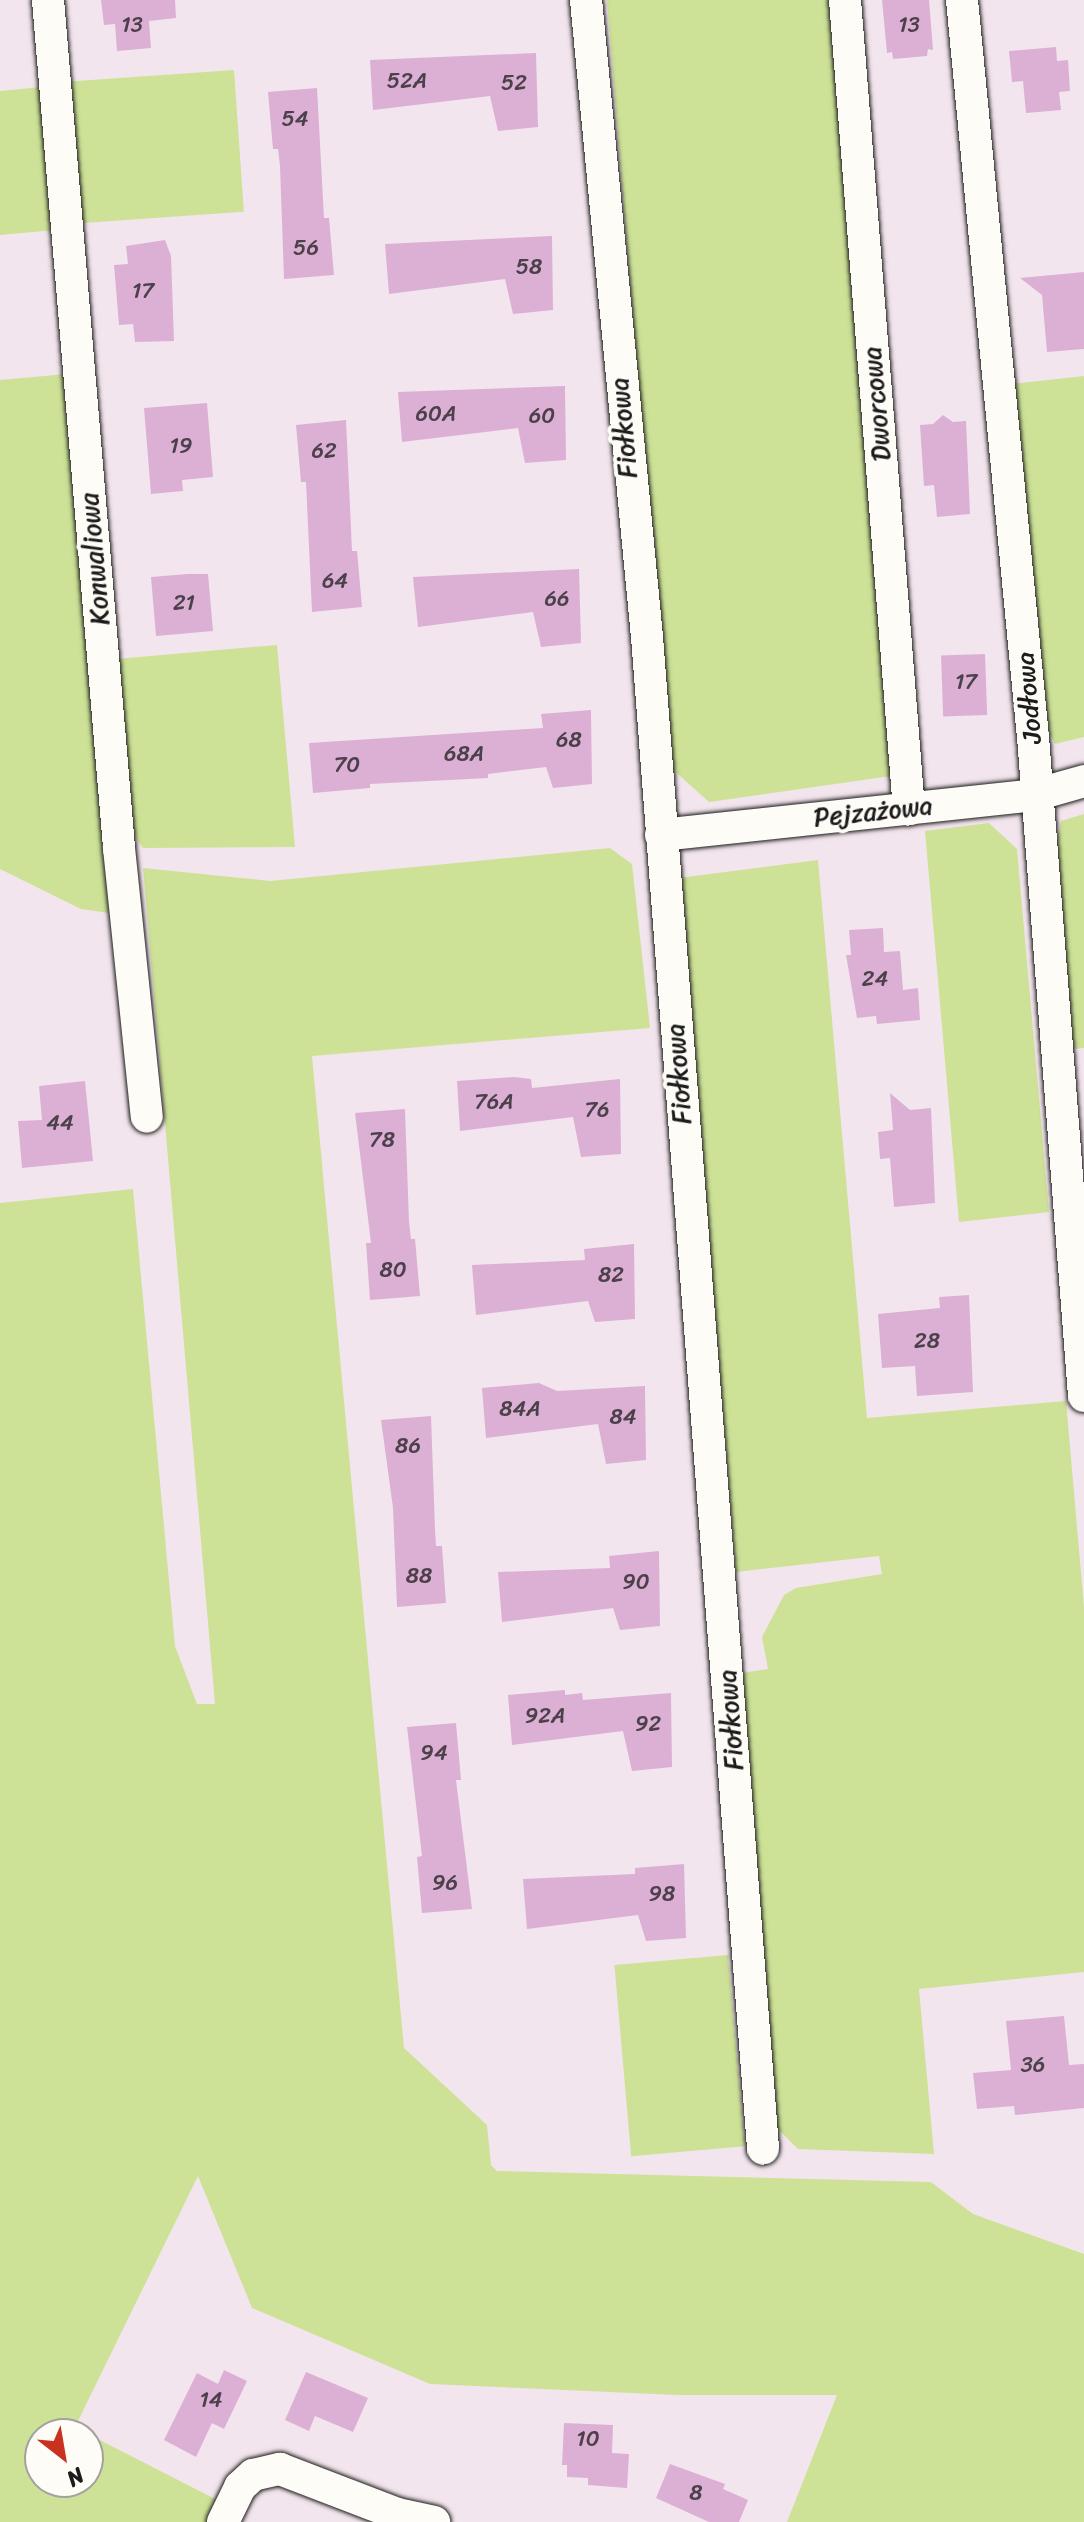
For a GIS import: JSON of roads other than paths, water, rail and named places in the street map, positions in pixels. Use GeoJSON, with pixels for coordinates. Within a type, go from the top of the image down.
{"type":"FeatureCollection","features":[{"type":"Feature","properties":{"kind":"street","name":"Konwaliowa"},"geometry":{"type":"LineString","coordinates":[[48,0],[119,848],[147,1117]]}},
{"type":"Feature","properties":{"kind":"street","name":"Fiołkowa"},"geometry":{"type":"LineString","coordinates":[[586,0],[661,835],[763,2149]]}},
{"type":"Feature","properties":{"kind":"street","name":"Dworcowa"},"geometry":{"type":"LineString","coordinates":[[845,0],[909,809]]}},
{"type":"Feature","properties":{"kind":"street","name":"Jodłowa"},"geometry":{"type":"LineString","coordinates":[[962,0],[1035,795],[1084,1396]]}},
{"type":"Feature","properties":{"kind":"street","name":"Pejzażowa"},"geometry":{"type":"LineString","coordinates":[[661,835],[1035,795],[1084,781]]}},
{"type":"Feature","properties":{"kind":"street"},"geometry":{"type":"LineString","coordinates":[[223,2522],[247,2481],[280,2469],[397,2514],[434,2522]]}}]}
